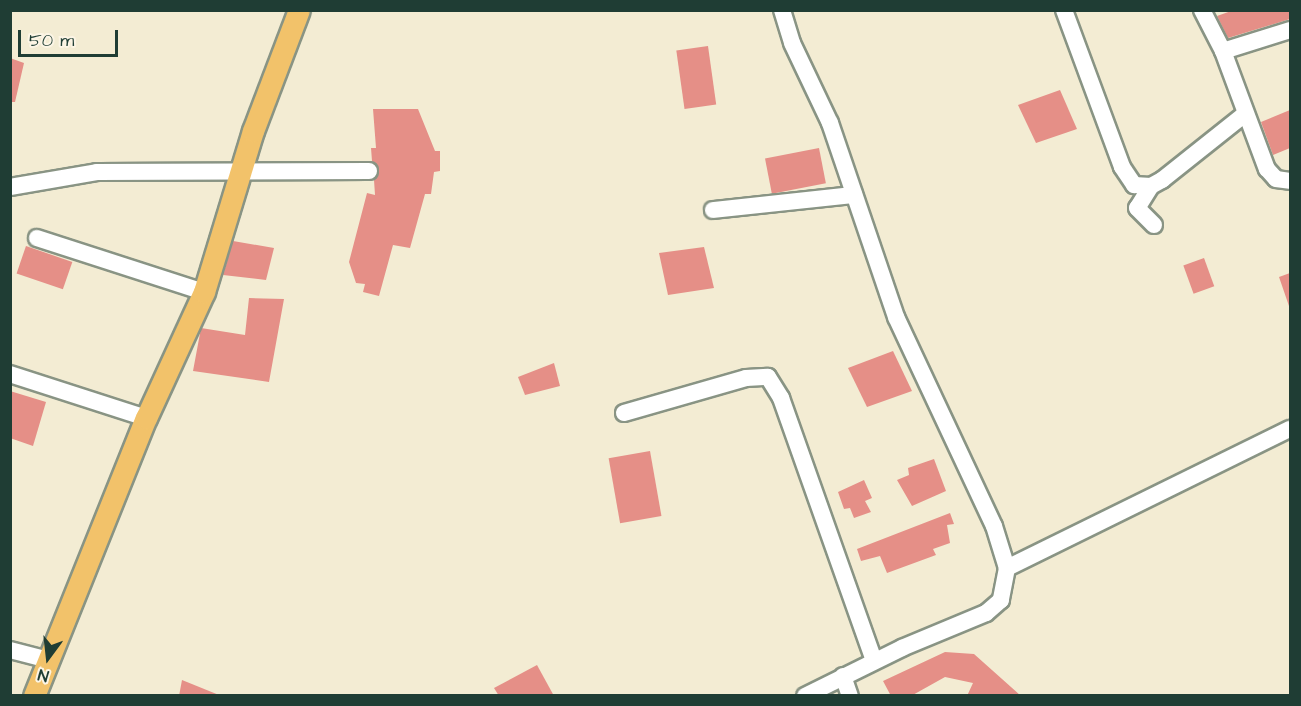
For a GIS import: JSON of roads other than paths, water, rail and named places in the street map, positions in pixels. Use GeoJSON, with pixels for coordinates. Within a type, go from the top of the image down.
{"type":"FeatureCollection","features":[{"type":"Feature","properties":{"kind":"main road"},"geometry":{"type":"LineString","coordinates":[[34,696],[146,418],[204,292],[276,67],[299,10]]}},
{"type":"Feature","properties":{"kind":"street"},"geometry":{"type":"LineString","coordinates":[[782,10],[792,43],[830,123],[896,317],[994,526],[1007,567],[1001,600],[986,614],[874,661],[805,696]]}},
{"type":"Feature","properties":{"kind":"street"},"geometry":{"type":"LineString","coordinates":[[1064,10],[1122,167],[1134,185],[1151,186]]}},
{"type":"Feature","properties":{"kind":"street"},"geometry":{"type":"LineString","coordinates":[[1202,10],[1223,51],[1267,169],[1276,179],[1290,181]]}},
{"type":"Feature","properties":{"kind":"street"},"geometry":{"type":"LineString","coordinates":[[1223,51],[1290,30]]}},
{"type":"Feature","properties":{"kind":"street"},"geometry":{"type":"LineString","coordinates":[[1154,225],[1137,208],[1151,186],[1245,114]]}},
{"type":"Feature","properties":{"kind":"street"},"geometry":{"type":"LineString","coordinates":[[10,187],[97,172],[369,171]]}},
{"type":"Feature","properties":{"kind":"street"},"geometry":{"type":"LineString","coordinates":[[713,210],[855,195]]}},
{"type":"Feature","properties":{"kind":"street"},"geometry":{"type":"LineString","coordinates":[[37,238],[204,292]]}},
{"type":"Feature","properties":{"kind":"street"},"geometry":{"type":"LineString","coordinates":[[10,374],[146,418]]}},
{"type":"Feature","properties":{"kind":"street"},"geometry":{"type":"LineString","coordinates":[[624,413],[746,378],[768,377],[781,398],[874,661]]}},
{"type":"Feature","properties":{"kind":"street"},"geometry":{"type":"LineString","coordinates":[[1007,567],[1290,429]]}},
{"type":"Feature","properties":{"kind":"street"},"geometry":{"type":"LineString","coordinates":[[10,650],[49,660]]}},
{"type":"Feature","properties":{"kind":"street"},"geometry":{"type":"LineString","coordinates":[[843,676],[850,696]]}}]}
